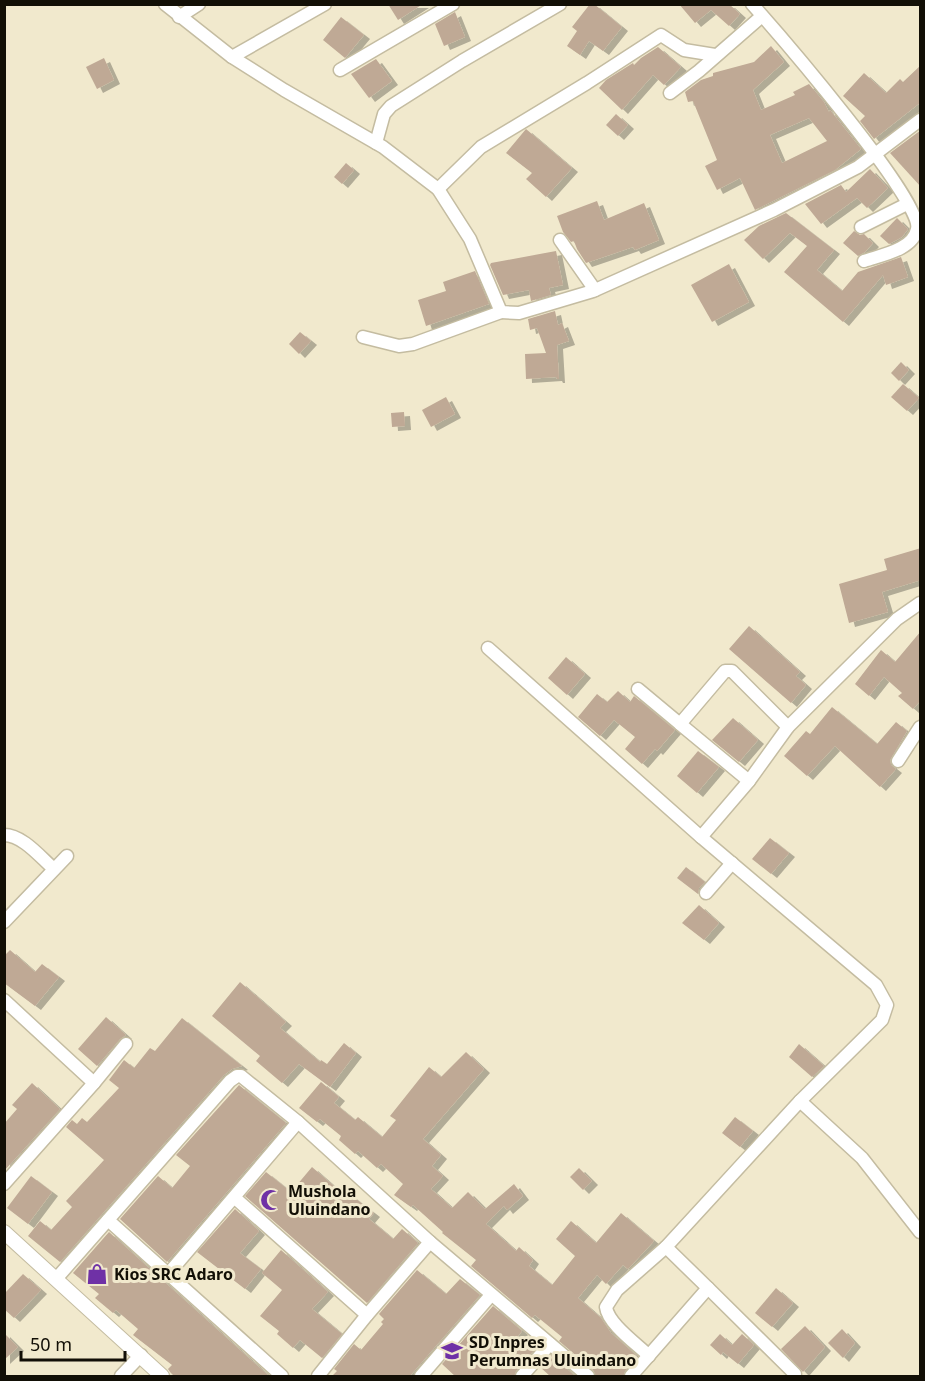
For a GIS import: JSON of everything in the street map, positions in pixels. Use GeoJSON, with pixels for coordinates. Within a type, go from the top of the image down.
{"type":"FeatureCollection","features":[{"type":"Feature","properties":{"kind":"street"},"geometry":{"type":"LineString","coordinates":[[165,4],[232,57],[376,143],[438,189],[470,239],[501,312]]}},
{"type":"Feature","properties":{"kind":"street"},"geometry":{"type":"LineString","coordinates":[[179,17],[199,4]]}},
{"type":"Feature","properties":{"kind":"street"},"geometry":{"type":"LineString","coordinates":[[232,57],[325,4]]}},
{"type":"Feature","properties":{"kind":"street"},"geometry":{"type":"LineString","coordinates":[[340,70],[453,4]]}},
{"type":"Feature","properties":{"kind":"street"},"geometry":{"type":"LineString","coordinates":[[376,143],[384,114],[391,106],[462,61],[560,4]]}},
{"type":"Feature","properties":{"kind":"street"},"geometry":{"type":"LineString","coordinates":[[752,4],[876,155],[916,217],[918,224],[915,237],[906,245],[864,261]]}},
{"type":"Feature","properties":{"kind":"street"},"geometry":{"type":"LineString","coordinates":[[670,93],[762,16]]}},
{"type":"Feature","properties":{"kind":"street"},"geometry":{"type":"LineString","coordinates":[[438,189],[481,147],[661,35],[684,50],[715,55]]}},
{"type":"Feature","properties":{"kind":"street"},"geometry":{"type":"LineString","coordinates":[[363,337],[399,346],[413,344],[501,312],[519,313],[595,290],[774,210],[858,167],[921,120]]}},
{"type":"Feature","properties":{"kind":"street"},"geometry":{"type":"LineString","coordinates":[[861,227],[907,204]]}},
{"type":"Feature","properties":{"kind":"street"},"geometry":{"type":"LineString","coordinates":[[560,240],[595,290]]}},
{"type":"Feature","properties":{"kind":"street"},"geometry":{"type":"LineString","coordinates":[[701,837],[749,781],[788,728],[897,619],[921,603]]}},
{"type":"Feature","properties":{"kind":"street"},"geometry":{"type":"LineString","coordinates":[[488,648],[701,837],[876,985],[887,1005],[882,1020],[875,1029],[800,1101],[666,1247],[617,1290],[606,1307],[607,1315],[650,1356]]}},
{"type":"Feature","properties":{"kind":"street"},"geometry":{"type":"LineString","coordinates":[[680,724],[725,671],[728,671],[739,676],[788,728]]}},
{"type":"Feature","properties":{"kind":"street"},"geometry":{"type":"LineString","coordinates":[[638,689],[749,781]]}},
{"type":"Feature","properties":{"kind":"street"},"geometry":{"type":"LineString","coordinates":[[898,761],[921,727]]}},
{"type":"Feature","properties":{"kind":"street"},"geometry":{"type":"LineString","coordinates":[[4,835],[11,835],[21,840],[54,869]]}},
{"type":"Feature","properties":{"kind":"street"},"geometry":{"type":"LineString","coordinates":[[4,922],[67,856]]}},
{"type":"Feature","properties":{"kind":"street"},"geometry":{"type":"LineString","coordinates":[[706,893],[732,863]]}},
{"type":"Feature","properties":{"kind":"street"},"geometry":{"type":"LineString","coordinates":[[4,1000],[94,1083]]}},
{"type":"Feature","properties":{"kind":"street"},"geometry":{"type":"LineString","coordinates":[[4,1184],[126,1044]]}},
{"type":"Feature","properties":{"kind":"street"},"geometry":{"type":"LineString","coordinates":[[56,1279],[230,1081],[241,1076],[298,1122],[430,1242],[588,1377]]}},
{"type":"Feature","properties":{"kind":"street"},"geometry":{"type":"LineString","coordinates":[[800,1101],[862,1158],[921,1232]]}},
{"type":"Feature","properties":{"kind":"street"},"geometry":{"type":"LineString","coordinates":[[169,1273],[298,1122]]}},
{"type":"Feature","properties":{"kind":"street"},"geometry":{"type":"LineString","coordinates":[[235,1198],[367,1316]]}},
{"type":"Feature","properties":{"kind":"street"},"geometry":{"type":"LineString","coordinates":[[108,1220],[282,1377]]}},
{"type":"Feature","properties":{"kind":"street"},"geometry":{"type":"LineString","coordinates":[[4,1232],[141,1355],[162,1377]]}},
{"type":"Feature","properties":{"kind":"street"},"geometry":{"type":"LineString","coordinates":[[318,1377],[430,1242]]}},
{"type":"Feature","properties":{"kind":"street"},"geometry":{"type":"LineString","coordinates":[[666,1247],[795,1374]]}},
{"type":"Feature","properties":{"kind":"street"},"geometry":{"type":"LineString","coordinates":[[631,1377],[708,1288]]}},
{"type":"Feature","properties":{"kind":"street"},"geometry":{"type":"LineString","coordinates":[[421,1377],[491,1295]]}},
{"type":"Feature","properties":{"kind":"street"},"geometry":{"type":"LineString","coordinates":[[522,1377],[550,1344]]}},
{"type":"Feature","properties":{"kind":"street"},"geometry":{"type":"LineString","coordinates":[[121,1377],[141,1355]]}},
{"type":"Feature","properties":{"kind":"building"},"geometry":{"type":"Polygon","coordinates":[[[388,4],[423,4],[398,20],[388,4]]]}},
{"type":"Feature","properties":{"kind":"building"},"geometry":{"type":"Polygon","coordinates":[[[590,4],[594,4],[622,27],[603,51],[589,41],[580,55],[567,46],[577,31],[572,27],[590,4]]]}},
{"type":"Feature","properties":{"kind":"building"},"geometry":{"type":"Polygon","coordinates":[[[679,4],[729,4],[740,14],[729,26],[711,10],[695,23],[679,4]]]}},
{"type":"Feature","properties":{"kind":"building"},"geometry":{"type":"Polygon","coordinates":[[[455,12],[465,37],[444,46],[435,24],[455,12]]]}},
{"type":"Feature","properties":{"kind":"building"},"geometry":{"type":"Polygon","coordinates":[[[341,17],[364,35],[345,58],[323,40],[341,17]]]}},
{"type":"Feature","properties":{"kind":"building"},"geometry":{"type":"Polygon","coordinates":[[[771,46],[784,62],[753,90],[761,110],[795,95],[793,92],[809,84],[829,112],[830,110],[861,149],[835,170],[755,210],[740,178],[717,190],[705,166],[717,160],[693,101],[688,102],[685,92],[701,80],[713,76],[713,73],[754,62],[771,46]],[[809,118],[770,135],[782,163],[827,141],[809,118]]]}},
{"type":"Feature","properties":{"kind":"building"},"geometry":{"type":"Polygon","coordinates":[[[658,47],[681,67],[664,85],[653,75],[622,110],[599,88],[606,80],[633,63],[634,65],[658,47]]]}},
{"type":"Feature","properties":{"kind":"building"},"geometry":{"type":"Polygon","coordinates":[[[104,58],[114,80],[97,89],[86,67],[104,58]]]}},
{"type":"Feature","properties":{"kind":"building"},"geometry":{"type":"Polygon","coordinates":[[[376,59],[392,81],[369,98],[351,74],[376,59]]]}},
{"type":"Feature","properties":{"kind":"building"},"geometry":{"type":"Polygon","coordinates":[[[921,65],[921,102],[874,139],[860,121],[865,116],[843,96],[864,73],[886,93],[900,79],[903,82],[921,65]]]}},
{"type":"Feature","properties":{"kind":"building"},"geometry":{"type":"Polygon","coordinates":[[[616,114],[628,125],[618,136],[606,125],[616,114]]]}},
{"type":"Feature","properties":{"kind":"building"},"geometry":{"type":"Polygon","coordinates":[[[526,129],[572,168],[546,197],[526,179],[532,173],[506,153],[526,129]]]}},
{"type":"Feature","properties":{"kind":"building"},"geometry":{"type":"Polygon","coordinates":[[[921,130],[921,187],[890,153],[921,130]]]}},
{"type":"Feature","properties":{"kind":"building"},"geometry":{"type":"Polygon","coordinates":[[[346,163],[354,170],[342,184],[334,177],[346,163]]]}},
{"type":"Feature","properties":{"kind":"building"},"geometry":{"type":"Polygon","coordinates":[[[870,169],[888,188],[867,208],[857,198],[821,224],[805,204],[841,185],[846,192],[870,169]]]}},
{"type":"Feature","properties":{"kind":"building"},"geometry":{"type":"Polygon","coordinates":[[[597,201],[604,220],[644,203],[659,240],[635,250],[633,247],[586,263],[574,241],[571,242],[563,232],[557,216],[597,201]]]}},
{"type":"Feature","properties":{"kind":"building"},"geometry":{"type":"Polygon","coordinates":[[[786,213],[834,250],[817,270],[842,291],[858,272],[901,257],[908,277],[886,285],[883,275],[843,322],[784,272],[807,246],[790,233],[763,259],[744,240],[759,226],[786,213]]]}},
{"type":"Feature","properties":{"kind":"building"},"geometry":{"type":"Polygon","coordinates":[[[897,218],[908,229],[902,237],[889,244],[880,236],[897,218]]]}},
{"type":"Feature","properties":{"kind":"building"},"geometry":{"type":"Polygon","coordinates":[[[854,231],[860,235],[864,234],[873,243],[858,256],[843,243],[854,231]]]}},
{"type":"Feature","properties":{"kind":"building"},"geometry":{"type":"Polygon","coordinates":[[[556,251],[563,285],[549,288],[551,295],[531,301],[529,290],[503,295],[491,263],[556,251]]]}},
{"type":"Feature","properties":{"kind":"building"},"geometry":{"type":"Polygon","coordinates":[[[729,264],[749,302],[712,322],[691,285],[729,264]]]}},
{"type":"Feature","properties":{"kind":"building"},"geometry":{"type":"Polygon","coordinates":[[[475,271],[489,304],[426,326],[418,300],[446,291],[443,282],[475,271]]]}},
{"type":"Feature","properties":{"kind":"building"},"geometry":{"type":"Polygon","coordinates":[[[555,311],[558,325],[562,323],[569,341],[557,345],[559,379],[556,377],[526,379],[525,354],[546,353],[537,328],[530,330],[528,319],[555,311]]]}},
{"type":"Feature","properties":{"kind":"building"},"geometry":{"type":"Polygon","coordinates":[[[300,332],[311,341],[299,354],[289,344],[300,332]]]}},
{"type":"Feature","properties":{"kind":"building"},"geometry":{"type":"Polygon","coordinates":[[[901,362],[909,370],[899,381],[891,373],[901,362]]]}},
{"type":"Feature","properties":{"kind":"building"},"geometry":{"type":"Polygon","coordinates":[[[903,384],[919,398],[907,411],[891,397],[903,384]]]}},
{"type":"Feature","properties":{"kind":"building"},"geometry":{"type":"Polygon","coordinates":[[[446,397],[455,414],[431,427],[422,410],[446,397]]]}},
{"type":"Feature","properties":{"kind":"building"},"geometry":{"type":"Polygon","coordinates":[[[404,412],[405,426],[392,427],[391,413],[404,412]]]}},
{"type":"Feature","properties":{"kind":"building"},"geometry":{"type":"Polygon","coordinates":[[[921,548],[921,580],[882,592],[888,612],[849,623],[839,584],[887,570],[884,559],[921,548]]]}},
{"type":"Feature","properties":{"kind":"building"},"geometry":{"type":"Polygon","coordinates":[[[749,626],[800,672],[796,676],[806,685],[791,703],[729,649],[749,626]]]}},
{"type":"Feature","properties":{"kind":"building"},"geometry":{"type":"Polygon","coordinates":[[[921,631],[921,700],[913,709],[898,696],[902,693],[884,677],[869,696],[855,684],[881,650],[895,662],[921,631]]]}},
{"type":"Feature","properties":{"kind":"building"},"geometry":{"type":"Polygon","coordinates":[[[566,657],[585,674],[567,695],[548,678],[566,657]]]}},
{"type":"Feature","properties":{"kind":"building"},"geometry":{"type":"Polygon","coordinates":[[[618,691],[630,702],[634,696],[675,730],[642,764],[625,749],[635,737],[614,720],[600,736],[578,717],[597,694],[607,702],[618,691]]]}},
{"type":"Feature","properties":{"kind":"building"},"geometry":{"type":"Polygon","coordinates":[[[832,707],[877,744],[896,722],[907,731],[890,760],[891,765],[896,769],[880,787],[835,746],[807,776],[784,756],[806,731],[810,734],[832,707]]]}},
{"type":"Feature","properties":{"kind":"building"},"geometry":{"type":"Polygon","coordinates":[[[733,718],[758,740],[739,762],[712,740],[733,718]]]}},
{"type":"Feature","properties":{"kind":"building"},"geometry":{"type":"Polygon","coordinates":[[[698,751],[719,767],[697,793],[677,776],[698,751]]]}},
{"type":"Feature","properties":{"kind":"building"},"geometry":{"type":"Polygon","coordinates":[[[770,838],[789,853],[771,874],[752,859],[770,838]]]}},
{"type":"Feature","properties":{"kind":"building"},"geometry":{"type":"Polygon","coordinates":[[[686,867],[705,882],[699,888],[698,894],[677,878],[686,867]]]}},
{"type":"Feature","properties":{"kind":"building"},"geometry":{"type":"Polygon","coordinates":[[[699,905],[719,923],[704,940],[682,923],[699,905]]]}},
{"type":"Feature","properties":{"kind":"building"},"geometry":{"type":"Polygon","coordinates":[[[10,950],[35,972],[42,964],[59,977],[35,1006],[4,983],[4,956],[10,950]]]}},
{"type":"Feature","properties":{"kind":"building"},"geometry":{"type":"Polygon","coordinates":[[[240,982],[286,1022],[280,1028],[320,1062],[321,1060],[327,1064],[344,1043],[356,1053],[330,1087],[299,1064],[282,1083],[256,1061],[260,1056],[212,1016],[240,982]]]}},
{"type":"Feature","properties":{"kind":"building"},"geometry":{"type":"Polygon","coordinates":[[[106,1017],[126,1035],[97,1066],[78,1049],[106,1017]]]}},
{"type":"Feature","properties":{"kind":"building"},"geometry":{"type":"Polygon","coordinates":[[[182,1018],[242,1066],[224,1075],[60,1262],[28,1236],[40,1221],[51,1230],[72,1207],[66,1201],[104,1160],[66,1127],[72,1120],[77,1124],[82,1118],[87,1122],[119,1088],[109,1080],[124,1060],[134,1068],[150,1048],[155,1051],[182,1018]]]}},
{"type":"Feature","properties":{"kind":"building"},"geometry":{"type":"Polygon","coordinates":[[[799,1044],[824,1066],[812,1077],[789,1057],[799,1044]]]}},
{"type":"Feature","properties":{"kind":"building"},"geometry":{"type":"Polygon","coordinates":[[[466,1052],[484,1069],[423,1139],[441,1155],[432,1166],[443,1176],[431,1189],[452,1208],[468,1192],[485,1209],[514,1184],[523,1196],[507,1210],[504,1206],[486,1224],[516,1251],[519,1247],[533,1260],[529,1266],[552,1285],[575,1256],[556,1239],[571,1221],[596,1243],[621,1213],[654,1241],[628,1269],[623,1265],[606,1284],[597,1275],[578,1298],[601,1318],[611,1333],[637,1356],[623,1377],[596,1377],[593,1370],[559,1341],[562,1337],[535,1315],[532,1318],[471,1266],[476,1260],[442,1233],[413,1205],[411,1207],[394,1195],[403,1184],[381,1164],[377,1168],[358,1151],[355,1154],[339,1140],[341,1136],[320,1119],[317,1122],[299,1108],[321,1082],[339,1097],[334,1103],[355,1120],[358,1117],[382,1137],[396,1120],[390,1116],[429,1067],[441,1077],[466,1052]]]}},
{"type":"Feature","properties":{"kind":"building"},"geometry":{"type":"Polygon","coordinates":[[[32,1083],[60,1109],[4,1171],[4,1124],[17,1109],[12,1105],[32,1083]]]}},
{"type":"Feature","properties":{"kind":"building"},"geometry":{"type":"Polygon","coordinates":[[[239,1085],[286,1123],[167,1262],[120,1219],[158,1176],[172,1188],[190,1166],[176,1155],[239,1085]]]}},
{"type":"Feature","properties":{"kind":"building"},"geometry":{"type":"Polygon","coordinates":[[[735,1117],[753,1131],[740,1147],[722,1133],[735,1117]]]}},
{"type":"Feature","properties":{"kind":"building"},"geometry":{"type":"Polygon","coordinates":[[[312,1167],[344,1195],[347,1192],[374,1213],[369,1219],[393,1239],[402,1229],[418,1243],[367,1303],[245,1196],[266,1172],[291,1192],[312,1167]]]}},
{"type":"Feature","properties":{"kind":"building"},"geometry":{"type":"Polygon","coordinates":[[[579,1168],[592,1181],[583,1190],[570,1177],[579,1168]]]}},
{"type":"Feature","properties":{"kind":"building"},"geometry":{"type":"Polygon","coordinates":[[[31,1176],[52,1192],[28,1224],[7,1208],[31,1176]]]}},
{"type":"Feature","properties":{"kind":"building"},"geometry":{"type":"Polygon","coordinates":[[[235,1209],[259,1231],[240,1253],[261,1269],[245,1289],[197,1252],[235,1209]]]}},
{"type":"Feature","properties":{"kind":"building"},"geometry":{"type":"Polygon","coordinates":[[[109,1232],[270,1377],[175,1377],[168,1369],[172,1365],[133,1335],[138,1329],[116,1310],[113,1313],[95,1298],[99,1294],[73,1273],[109,1232]]]}},
{"type":"Feature","properties":{"kind":"building"},"geometry":{"type":"Polygon","coordinates":[[[281,1250],[328,1292],[312,1309],[342,1334],[322,1358],[300,1340],[293,1348],[277,1334],[279,1331],[260,1316],[282,1290],[262,1273],[281,1250]]]}},
{"type":"Feature","properties":{"kind":"building"},"geometry":{"type":"Polygon","coordinates":[[[417,1270],[446,1294],[460,1279],[480,1295],[409,1377],[331,1377],[337,1371],[334,1369],[354,1344],[361,1350],[383,1324],[381,1322],[384,1319],[379,1314],[417,1270]]]}},
{"type":"Feature","properties":{"kind":"building"},"geometry":{"type":"Polygon","coordinates":[[[23,1274],[41,1290],[14,1318],[4,1309],[4,1294],[23,1274]]]}},
{"type":"Feature","properties":{"kind":"building"},"geometry":{"type":"Polygon","coordinates":[[[776,1288],[793,1303],[772,1327],[755,1313],[776,1288]]]}},
{"type":"Feature","properties":{"kind":"building"},"geometry":{"type":"Polygon","coordinates":[[[493,1306],[522,1331],[518,1336],[534,1350],[516,1371],[514,1377],[456,1377],[442,1364],[493,1306]]]}},
{"type":"Feature","properties":{"kind":"building"},"geometry":{"type":"Polygon","coordinates":[[[805,1326],[825,1347],[803,1372],[781,1349],[805,1326]]]}},
{"type":"Feature","properties":{"kind":"building"},"geometry":{"type":"Polygon","coordinates":[[[842,1329],[855,1343],[843,1358],[828,1343],[842,1329]]]}},
{"type":"Feature","properties":{"kind":"building"},"geometry":{"type":"Polygon","coordinates":[[[4,1333],[18,1347],[4,1360],[4,1333]]]}},
{"type":"Feature","properties":{"kind":"building"},"geometry":{"type":"Polygon","coordinates":[[[720,1334],[732,1345],[742,1334],[754,1345],[738,1364],[723,1352],[721,1355],[710,1345],[720,1334]]]}},
{"type":"Feature","properties":{"kind":"building"},"geometry":{"type":"Polygon","coordinates":[[[551,1355],[576,1377],[551,1377],[540,1367],[551,1355]]]}},
{"type":"Feature","properties":{"kind":"place","name":"Mushola Uluindano"},"geometry":{"type":"Point","coordinates":[271,1200]}},
{"type":"Feature","properties":{"kind":"place","name":"Kios SRC Adaro"},"geometry":{"type":"Point","coordinates":[97,1274]}},
{"type":"Feature","properties":{"kind":"place","name":"SD Inpres Perumnas Uluindano"},"geometry":{"type":"Point","coordinates":[452,1351]}}]}
